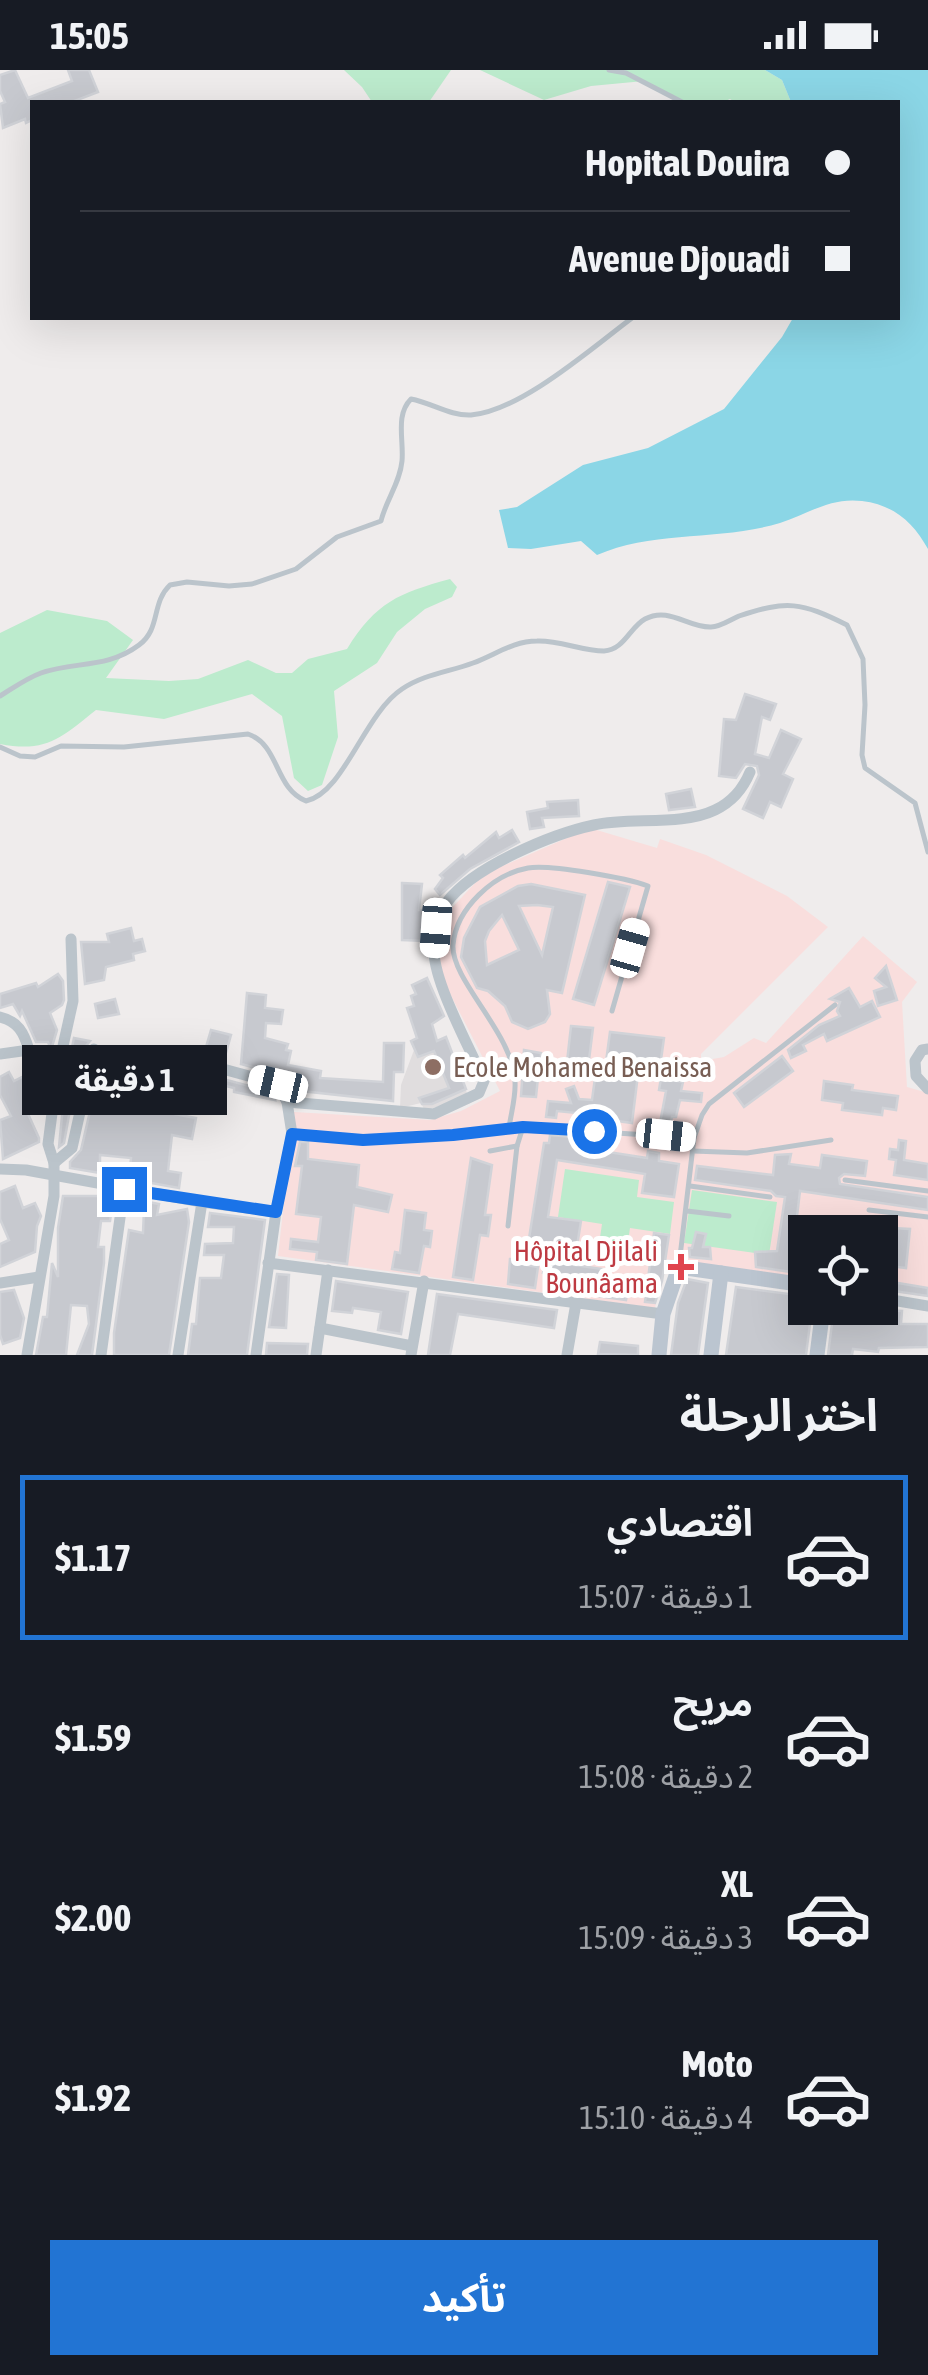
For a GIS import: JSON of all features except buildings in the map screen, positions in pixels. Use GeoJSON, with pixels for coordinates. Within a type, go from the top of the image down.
{"type":"FeatureCollection","features":[{"type":"Feature","properties":{"kind":"street"},"geometry":{"type":"LineString","coordinates":[[287,1102],[434,1114],[479,1094],[484,1081],[436,971],[436,928],[446,904],[465,884],[494,866],[568,832],[595,824],[714,811],[743,788],[750,772]]}},
{"type":"Feature","properties":{"kind":"street"},"geometry":{"type":"LineString","coordinates":[[26,1355],[54,1170],[48,1144],[57,1074],[73,1001],[72,939]]}},
{"type":"Feature","properties":{"kind":"street"},"geometry":{"type":"LineString","coordinates":[[0,1017],[12,1020],[20,1028],[30,1050]]}},
{"type":"Feature","properties":{"kind":"street"},"geometry":{"type":"LineString","coordinates":[[54,1170],[72,1148],[94,1049]]}},
{"type":"Feature","properties":{"kind":"street"},"geometry":{"type":"LineString","coordinates":[[928,1049],[922,1050],[915,1061],[916,1076],[928,1090]]}},
{"type":"Feature","properties":{"kind":"street"},"geometry":{"type":"LineString","coordinates":[[0,1054],[30,1050],[46,1058],[57,1074]]}},
{"type":"Feature","properties":{"kind":"street"},"geometry":{"type":"LineString","coordinates":[[164,1053],[278,1084],[287,1102],[292,1134],[276,1212],[256,1355]]}},
{"type":"Feature","properties":{"kind":"street"},"geometry":{"type":"LineString","coordinates":[[0,1169],[54,1170],[124,1189],[276,1212]]}},
{"type":"Feature","properties":{"kind":"street"},"geometry":{"type":"LineString","coordinates":[[101,1355],[124,1189]]}},
{"type":"Feature","properties":{"kind":"street"},"geometry":{"type":"LineString","coordinates":[[178,1355],[202,1202]]}},
{"type":"Feature","properties":{"kind":"street"},"geometry":{"type":"LineString","coordinates":[[268,1263],[663,1314]]}},
{"type":"Feature","properties":{"kind":"street"},"geometry":{"type":"LineString","coordinates":[[659,1355],[663,1314],[678,1266],[788,1283]]}},
{"type":"Feature","properties":{"kind":"street"},"geometry":{"type":"LineString","coordinates":[[316,1355],[328,1270]]}},
{"type":"Feature","properties":{"kind":"street"},"geometry":{"type":"LineString","coordinates":[[712,1355],[720,1273]]}},
{"type":"Feature","properties":{"kind":"street"},"geometry":{"type":"LineString","coordinates":[[0,1283],[39,1277]]}},
{"type":"Feature","properties":{"kind":"street"},"geometry":{"type":"LineString","coordinates":[[320,1328],[412,1350],[424,1282]]}},
{"type":"Feature","properties":{"kind":"street"},"geometry":{"type":"LineString","coordinates":[[898,1301],[928,1306]]}},
{"type":"Feature","properties":{"kind":"street"},"geometry":{"type":"LineString","coordinates":[[567,1355],[576,1303]]}},
{"type":"Feature","properties":{"kind":"street"},"geometry":{"type":"LineString","coordinates":[[817,1355],[821,1325]]}},
{"type":"Feature","properties":{"kind":"lane"},"geometry":{"type":"LineString","coordinates":[[609,70],[626,74],[678,100]]}},
{"type":"Feature","properties":{"kind":"lane"},"geometry":{"type":"LineString","coordinates":[[0,696],[39,674],[122,656],[142,643],[156,623],[158,601],[170,585],[252,584],[296,569],[337,537],[381,521],[384,505],[400,476],[401,419],[404,406],[411,399],[454,414],[486,412],[569,369],[630,320]]}},
{"type":"Feature","properties":{"kind":"lane"},"geometry":{"type":"LineString","coordinates":[[0,747],[20,756],[35,756],[61,746],[124,747],[248,734],[259,738],[270,751],[289,791],[306,801],[317,799],[330,788],[380,709],[418,679],[462,667],[516,643],[538,640],[602,651],[614,648],[645,619],[667,615],[715,628],[774,604],[796,605],[847,625],[858,644],[865,680],[865,768],[916,803],[928,852]]}},
{"type":"Feature","properties":{"kind":"lane"},"geometry":{"type":"LineString","coordinates":[[509,1128],[516,1080],[505,1046],[459,971],[453,945],[464,913],[480,893],[505,875],[532,867],[614,876],[648,886],[612,1011]]}},
{"type":"Feature","properties":{"kind":"lane"},"geometry":{"type":"LineString","coordinates":[[678,1266],[694,1138],[710,1104],[835,1005]]}},
{"type":"Feature","properties":{"kind":"lane"},"geometry":{"type":"LineString","coordinates":[[292,1134],[363,1140],[523,1127],[694,1138]]}},
{"type":"Feature","properties":{"kind":"lane"},"geometry":{"type":"LineString","coordinates":[[508,1226],[516,1146],[523,1127]]}},
{"type":"Feature","properties":{"kind":"lane"},"geometry":{"type":"LineString","coordinates":[[693,1151],[747,1153],[831,1140]]}},
{"type":"Feature","properties":{"kind":"lane"},"geometry":{"type":"LineString","coordinates":[[490,1151],[516,1146]]}},
{"type":"Feature","properties":{"kind":"lane"},"geometry":{"type":"LineString","coordinates":[[845,1180],[928,1191]]}},
{"type":"Feature","properties":{"kind":"lane"},"geometry":{"type":"LineString","coordinates":[[690,1186],[770,1197]]}},
{"type":"Feature","properties":{"kind":"lane"},"geometry":{"type":"LineString","coordinates":[[869,1210],[928,1218]]}},
{"type":"Feature","properties":{"kind":"lane"},"geometry":{"type":"LineString","coordinates":[[687,1211],[729,1216]]}},
{"type":"Feature","properties":{"kind":"shaded area"},"geometry":{"type":"Polygon","coordinates":[[[590,828],[657,848],[660,839],[706,855],[787,896],[828,927],[701,1054],[701,1061],[724,1057],[754,1038],[766,1043],[863,936],[917,982],[902,1002],[907,1087],[928,1093],[928,1297],[898,1293],[898,1215],[788,1215],[788,1277],[665,1259],[655,1308],[278,1256],[294,1112],[430,1120],[461,1111],[500,1091],[439,965],[440,931],[448,912],[477,881],[590,828]]]}},
{"type":"Feature","properties":{"kind":"shaded area","name":"Ecole Mohamed Benaissa"},"geometry":{"type":"Polygon","coordinates":[[[434,1031],[437,1040],[446,1037],[468,1096],[425,1111],[421,1103],[400,1108],[401,1085],[414,1050],[411,1041],[434,1031]]]}},
{"type":"Feature","properties":{"kind":"green space"},"geometry":{"type":"Polygon","coordinates":[[[344,70],[451,70],[430,100],[371,100],[344,70]]]}},
{"type":"Feature","properties":{"kind":"green space"},"geometry":{"type":"Polygon","coordinates":[[[480,70],[765,70],[782,80],[790,100],[678,100],[644,81],[591,86],[544,100],[480,70]]]}},
{"type":"Feature","properties":{"kind":"green space"},"geometry":{"type":"Polygon","coordinates":[[[450,579],[457,587],[452,597],[425,609],[397,632],[377,663],[334,691],[338,737],[322,785],[308,791],[294,778],[282,716],[252,694],[164,719],[96,710],[41,745],[0,744],[0,633],[47,610],[107,621],[133,640],[106,678],[198,679],[248,660],[276,673],[292,673],[308,659],[347,649],[368,620],[390,602],[450,579]]]}},
{"type":"Feature","properties":{"kind":"green space"},"geometry":{"type":"Polygon","coordinates":[[[565,1169],[639,1180],[637,1197],[674,1202],[670,1234],[630,1228],[625,1262],[597,1258],[602,1224],[558,1217],[565,1169]]]}},
{"type":"Feature","properties":{"kind":"green space"},"geometry":{"type":"Polygon","coordinates":[[[692,1190],[777,1202],[769,1255],[684,1243],[692,1190]]]}},
{"type":"Feature","properties":{"kind":"water"},"geometry":{"type":"Polygon","coordinates":[[[765,70],[928,70],[928,549],[909,523],[893,511],[850,500],[758,529],[641,542],[597,555],[581,541],[531,549],[508,548],[499,510],[517,507],[583,465],[648,448],[724,409],[792,320],[900,320],[900,100],[790,100],[782,80],[765,70]]]}},
{"type":"Feature","properties":{"kind":"place","name":"Ecole Mohamed Benaissa"},"geometry":{"type":"Point","coordinates":[433,1067]}},
{"type":"Feature","properties":{"kind":"place","name":"Hôpital Djilali Bounâama"},"geometry":{"type":"Point","coordinates":[681,1267]}},
{"type":"Feature","properties":{"kind":"route"},"geometry":{"type":"LineString","coordinates":[[124,1189],[276,1212],[292,1134],[363,1140],[523,1127],[594,1131]]}}]}
